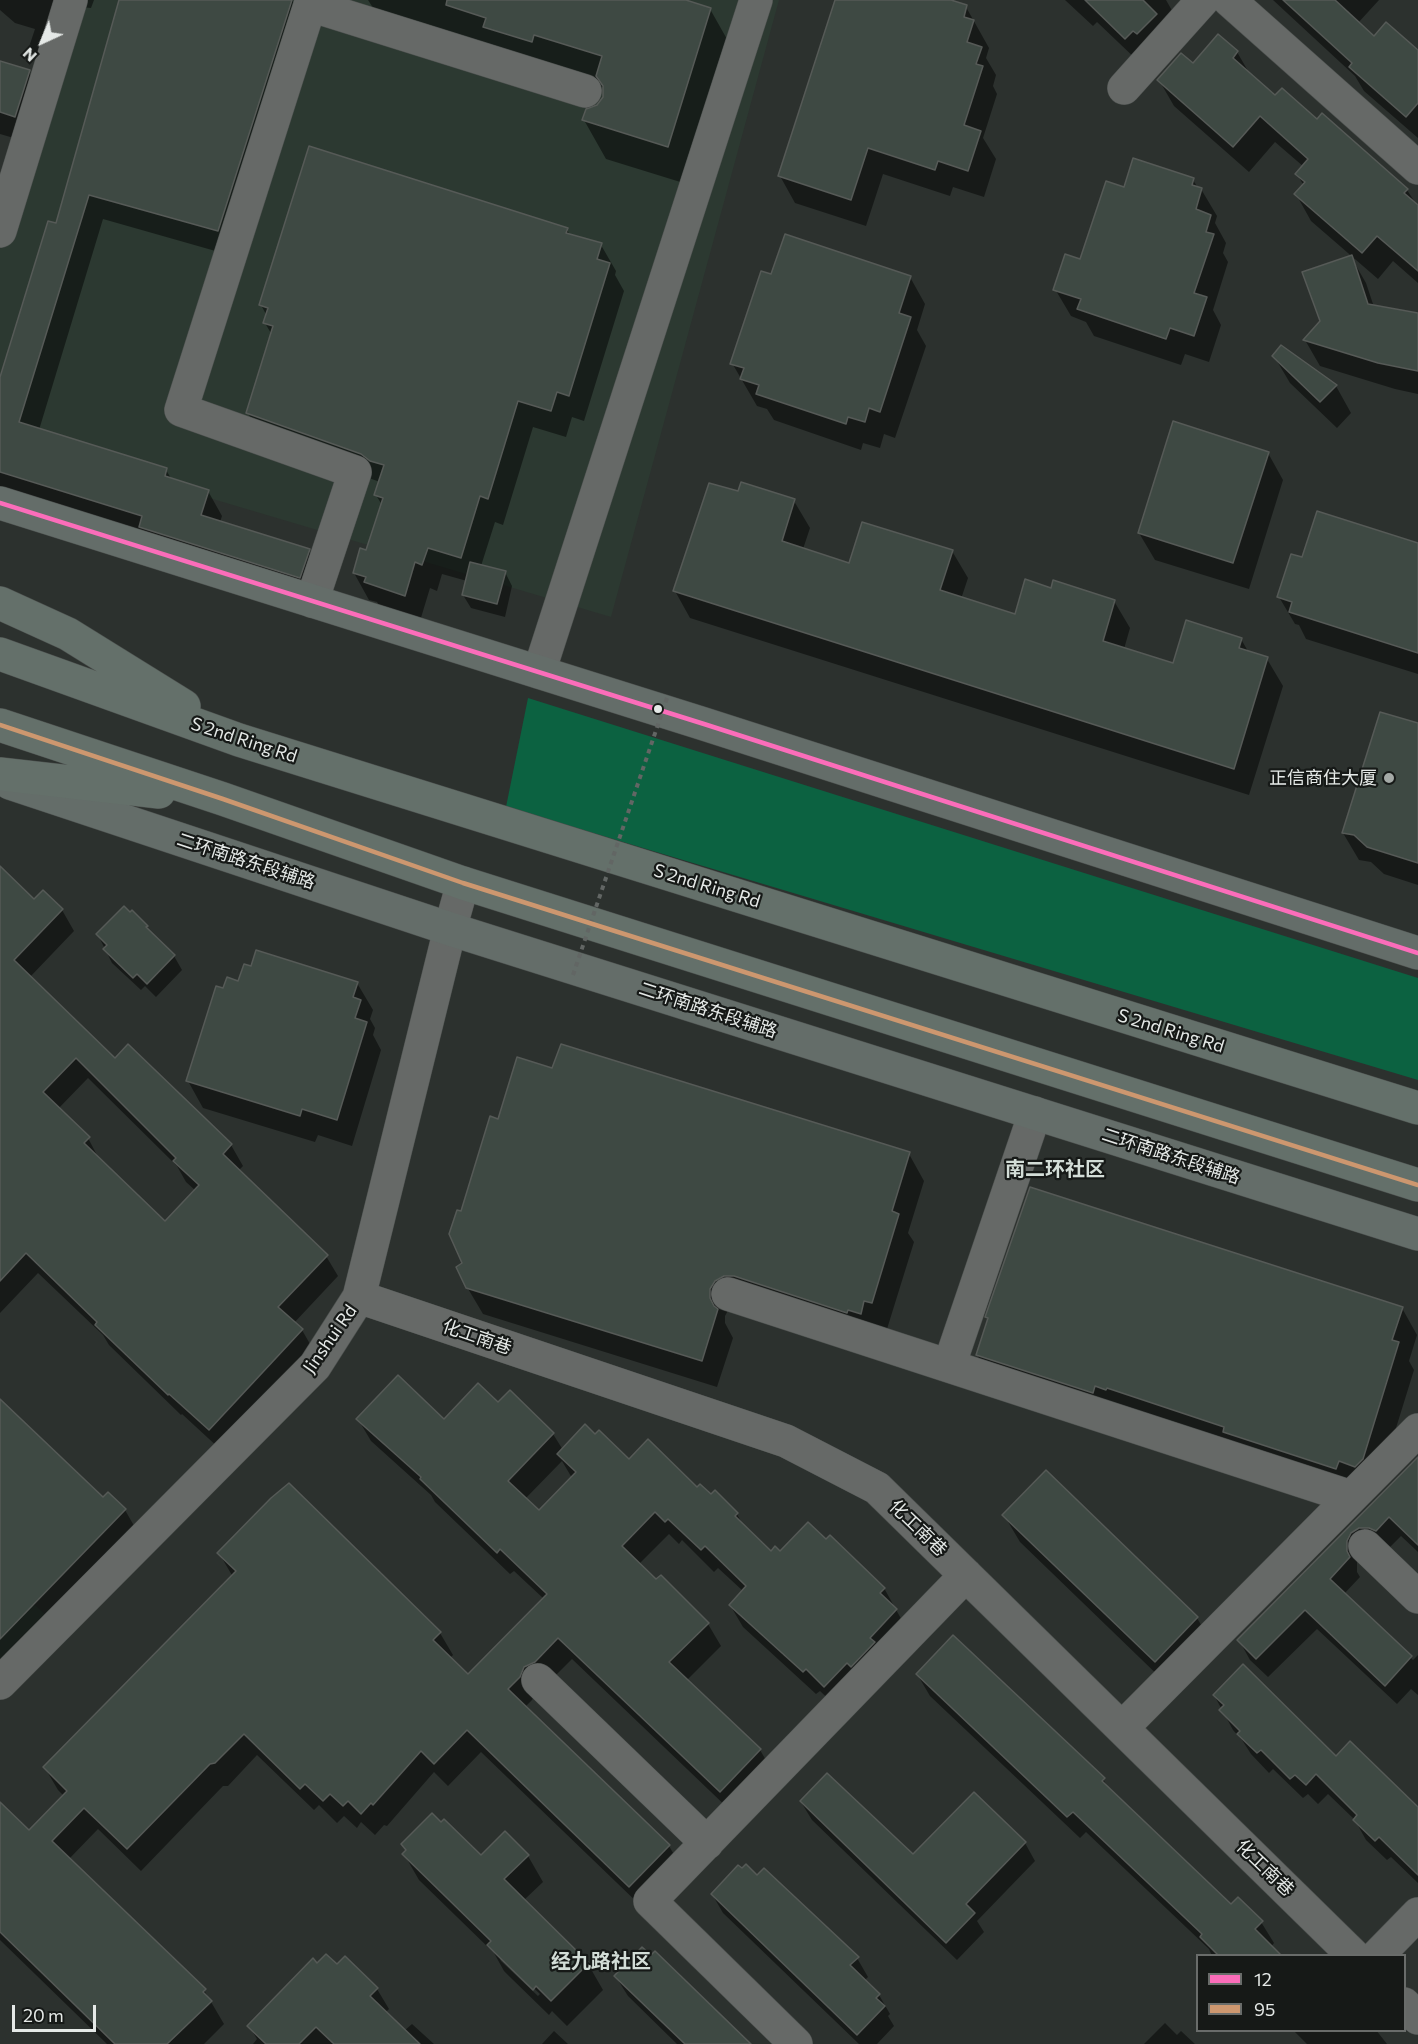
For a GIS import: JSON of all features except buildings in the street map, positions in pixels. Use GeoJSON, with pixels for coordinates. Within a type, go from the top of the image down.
{"type":"FeatureCollection","features":[{"type":"Feature","properties":{"kind":"highway"},"geometry":{"type":"LineString","coordinates":[[0,603],[68,634],[239,740]]}},
{"type":"Feature","properties":{"kind":"highway","name":"S 2nd Ring Rd"},"geometry":{"type":"LineString","coordinates":[[0,654],[239,740],[1418,1108]]}},
{"type":"Feature","properties":{"kind":"highway"},"geometry":{"type":"LineString","coordinates":[[0,725],[223,799],[464,883],[1418,1185]]}},
{"type":"Feature","properties":{"kind":"highway"},"geometry":{"type":"LineString","coordinates":[[0,774],[223,799]]}},
{"type":"Feature","properties":{"kind":"main road"},"geometry":{"type":"LineString","coordinates":[[0,503],[539,672],[1418,953]]}},
{"type":"Feature","properties":{"kind":"main road","name":"二环南路东段辅路"},"geometry":{"type":"LineString","coordinates":[[0,779],[450,929],[1418,1234]]}},
{"type":"Feature","properties":{"kind":"street"},"geometry":{"type":"LineString","coordinates":[[0,231],[71,0]]}},
{"type":"Feature","properties":{"kind":"street"},"geometry":{"type":"LineString","coordinates":[[539,672],[756,0]]}},
{"type":"Feature","properties":{"kind":"street"},"geometry":{"type":"LineString","coordinates":[[1124,88],[1203,0]]}},
{"type":"Feature","properties":{"kind":"street"},"geometry":{"type":"LineString","coordinates":[[1229,0],[1418,168]]}},
{"type":"Feature","properties":{"kind":"street"},"geometry":{"type":"LineString","coordinates":[[312,601],[355,471],[181,410],[310,5],[585,92]]}},
{"type":"Feature","properties":{"kind":"street","name":"Jinshui Rd"},"geometry":{"type":"LineString","coordinates":[[0,1683],[315,1366],[359,1297],[450,929],[464,883]]}},
{"type":"Feature","properties":{"kind":"street"},"geometry":{"type":"LineString","coordinates":[[949,1366],[1035,1113]]}},
{"type":"Feature","properties":{"kind":"street"},"geometry":{"type":"LineString","coordinates":[[729,1294],[1351,1497]]}},
{"type":"Feature","properties":{"kind":"street","name":"化工南巷"},"geometry":{"type":"LineString","coordinates":[[359,1297],[786,1441],[878,1488],[1352,1954]]}},
{"type":"Feature","properties":{"kind":"street"},"geometry":{"type":"LineString","coordinates":[[1122,1728],[1418,1430]]}},
{"type":"Feature","properties":{"kind":"street"},"geometry":{"type":"LineString","coordinates":[[1365,1546],[1418,1597]]}},
{"type":"Feature","properties":{"kind":"street"},"geometry":{"type":"LineString","coordinates":[[795,2044],[650,1901],[966,1575]]}},
{"type":"Feature","properties":{"kind":"street"},"geometry":{"type":"LineString","coordinates":[[538,1680],[707,1843]]}},
{"type":"Feature","properties":{"kind":"street"},"geometry":{"type":"LineString","coordinates":[[1379,1954],[1418,1914]]}},
{"type":"Feature","properties":{"kind":"street"},"geometry":{"type":"LineString","coordinates":[[1406,2006],[1418,2018]]}},
{"type":"Feature","properties":{"kind":"path"},"geometry":{"type":"LineString","coordinates":[[573,975],[668,695]]}},
{"type":"Feature","properties":{"kind":"shaded area"},"geometry":{"type":"Polygon","coordinates":[[[71,0],[779,0],[611,617],[0,436],[0,231],[71,0]]]}},
{"type":"Feature","properties":{"kind":"shaded area"},"geometry":{"type":"Polygon","coordinates":[[[0,1574],[45,1614],[0,1660],[0,1574]]]}},
{"type":"Feature","properties":{"kind":"green space"},"geometry":{"type":"Polygon","coordinates":[[[528,698],[1418,978],[1418,1080],[506,807],[528,698]]]}},
{"type":"Feature","properties":{"kind":"transit line","name":"12"},"geometry":{"type":"LineString","coordinates":[[0,503],[704,724],[1418,953]]}},
{"type":"Feature","properties":{"kind":"transit line","name":"95"},"geometry":{"type":"LineString","coordinates":[[0,725],[223,799],[463,883],[1418,1185]]}},
{"type":"Feature","properties":{"kind":"place","name":"正信商住大厦"},"geometry":{"type":"Point","coordinates":[1389,778]}},
{"type":"Feature","properties":{"kind":"district","name":"南二环社区"},"geometry":{"type":"Point","coordinates":[1055,1169]}},
{"type":"Feature","properties":{"kind":"district","name":"经九路社区"},"geometry":{"type":"Point","coordinates":[601,1961]}}]}
